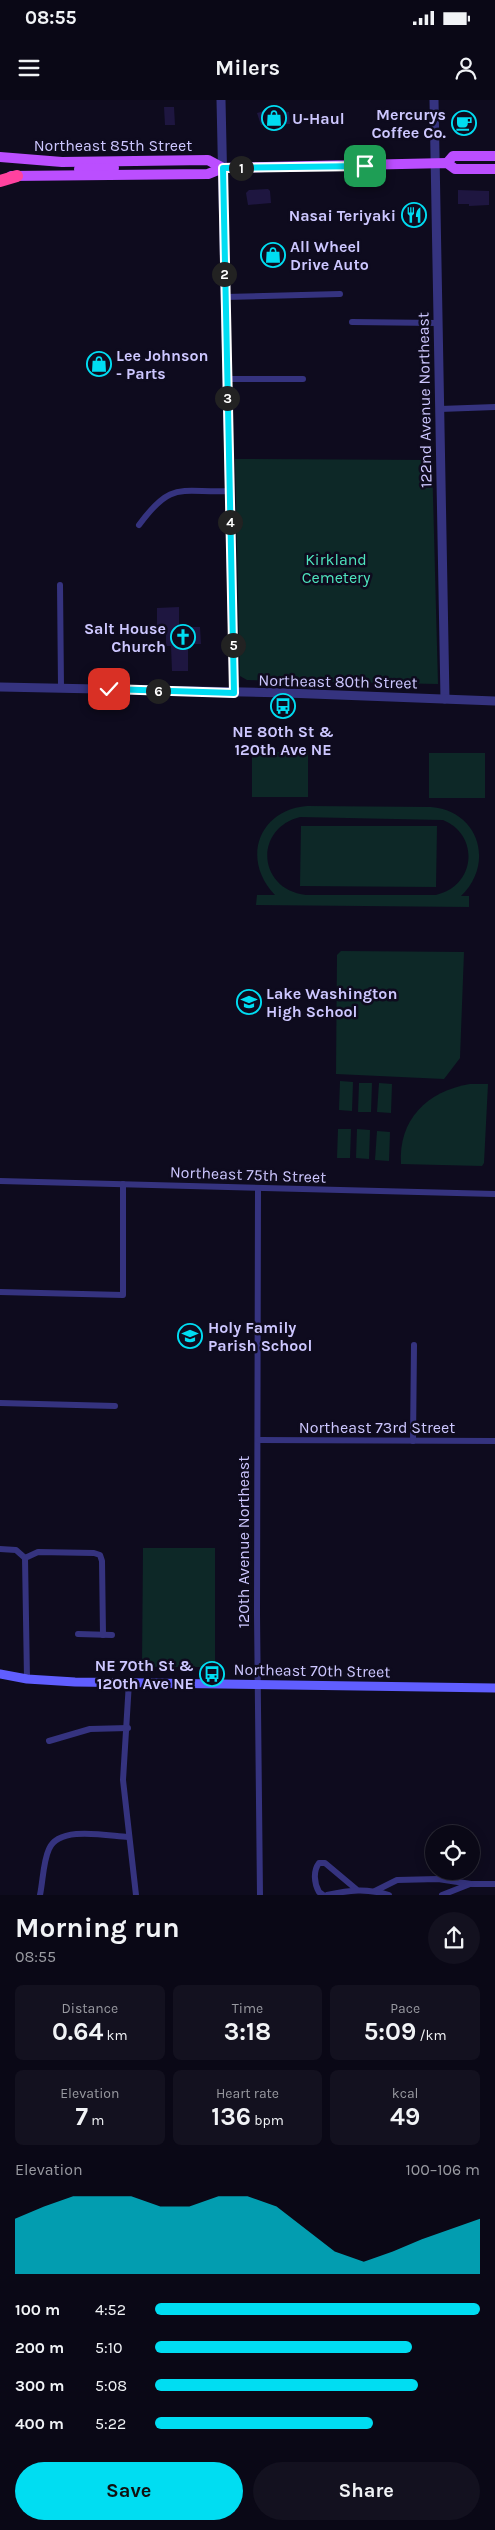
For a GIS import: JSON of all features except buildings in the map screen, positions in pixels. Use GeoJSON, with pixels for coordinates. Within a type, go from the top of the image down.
{"type":"FeatureCollection","features":[{"type":"Feature","properties":{"kind":"highway"},"geometry":{"type":"LineString","coordinates":[[0,181],[17,176]]}},
{"type":"Feature","properties":{"kind":"main road","name":"Northeast 85th Street"},"geometry":{"type":"LineString","coordinates":[[441,163],[454,156],[495,156]]}},
{"type":"Feature","properties":{"kind":"main road","name":"Northeast 85th Street"},"geometry":{"type":"LineString","coordinates":[[0,157],[62,162],[208,160],[223,168]]}},
{"type":"Feature","properties":{"kind":"main road","name":"Northeast 85th Street"},"geometry":{"type":"LineString","coordinates":[[0,176],[208,174],[223,168],[441,163],[455,169],[495,168]]}},
{"type":"Feature","properties":{"kind":"main road","name":"Northeast 70th Street"},"geometry":{"type":"LineString","coordinates":[[0,1674],[27,1680],[495,1688]]}},
{"type":"Feature","properties":{"kind":"street"},"geometry":{"type":"LineString","coordinates":[[221,100],[234,693]]}},
{"type":"Feature","properties":{"kind":"street","name":"122nd Avenue Northeast"},"geometry":{"type":"LineString","coordinates":[[434,100],[441,163],[437,323],[445,699]]}},
{"type":"Feature","properties":{"kind":"street"},"geometry":{"type":"LineString","coordinates":[[224,297],[340,294]]}},
{"type":"Feature","properties":{"kind":"street"},"geometry":{"type":"LineString","coordinates":[[352,322],[437,323]]}},
{"type":"Feature","properties":{"kind":"street"},"geometry":{"type":"LineString","coordinates":[[227,379],[303,379]]}},
{"type":"Feature","properties":{"kind":"street"},"geometry":{"type":"LineString","coordinates":[[440,409],[495,407]]}},
{"type":"Feature","properties":{"kind":"street"},"geometry":{"type":"LineString","coordinates":[[139,525],[155,503],[168,494],[181,490],[229,492]]}},
{"type":"Feature","properties":{"kind":"street"},"geometry":{"type":"LineString","coordinates":[[60,585],[61,687]]}},
{"type":"Feature","properties":{"kind":"street","name":"Northeast 80th Street"},"geometry":{"type":"LineString","coordinates":[[0,687],[286,693],[495,701]]}},
{"type":"Feature","properties":{"kind":"street","name":"Northeast 75th Street"},"geometry":{"type":"LineString","coordinates":[[0,1181],[495,1194]]}},
{"type":"Feature","properties":{"kind":"street"},"geometry":{"type":"LineString","coordinates":[[0,1292],[123,1295],[123,1184]]}},
{"type":"Feature","properties":{"kind":"street","name":"120th Avenue Northeast"},"geometry":{"type":"LineString","coordinates":[[258,1188],[260,1895]]}},
{"type":"Feature","properties":{"kind":"street"},"geometry":{"type":"LineString","coordinates":[[413,1441],[414,1345]]}},
{"type":"Feature","properties":{"kind":"street"},"geometry":{"type":"LineString","coordinates":[[0,1403],[115,1406]]}},
{"type":"Feature","properties":{"kind":"street","name":"Northeast 73rd Street"},"geometry":{"type":"LineString","coordinates":[[258,1440],[495,1441]]}},
{"type":"Feature","properties":{"kind":"street"},"geometry":{"type":"LineString","coordinates":[[0,1549],[16,1550],[25,1558],[27,1680]]}},
{"type":"Feature","properties":{"kind":"street"},"geometry":{"type":"LineString","coordinates":[[25,1558],[38,1552],[94,1553],[100,1555],[102,1561],[103,1635]]}},
{"type":"Feature","properties":{"kind":"street"},"geometry":{"type":"LineString","coordinates":[[78,1634],[112,1635]]}},
{"type":"Feature","properties":{"kind":"street"},"geometry":{"type":"LineString","coordinates":[[129,1682],[128,1728],[123,1780],[128,1838],[136,1895]]}},
{"type":"Feature","properties":{"kind":"street"},"geometry":{"type":"LineString","coordinates":[[49,1741],[90,1729],[128,1728]]}},
{"type":"Feature","properties":{"kind":"street"},"geometry":{"type":"LineString","coordinates":[[40,1895],[49,1849],[56,1840],[68,1834],[128,1838]]}},
{"type":"Feature","properties":{"kind":"street"},"geometry":{"type":"LineString","coordinates":[[356,1889],[325,1863],[319,1863],[315,1868],[315,1881],[318,1892],[325,1895],[356,1889],[389,1895]]}},
{"type":"Feature","properties":{"kind":"street"},"geometry":{"type":"LineString","coordinates":[[375,1891],[397,1880],[438,1879],[471,1884],[495,1884]]}},
{"type":"Feature","properties":{"kind":"street"},"geometry":{"type":"LineString","coordinates":[[442,1895],[471,1884]]}},
{"type":"Feature","properties":{"kind":"green space","name":"Kirkland Cemetery"},"geometry":{"type":"Polygon","coordinates":[[[235,459],[432,460],[438,684],[247,680],[240,676],[235,459]]]}},
{"type":"Feature","properties":{"kind":"green space"},"geometry":{"type":"Polygon","coordinates":[[[252,752],[308,752],[308,797],[252,797],[252,752]]]}},
{"type":"Feature","properties":{"kind":"green space"},"geometry":{"type":"Polygon","coordinates":[[[429,753],[485,753],[485,798],[429,798],[429,753]]]}},
{"type":"Feature","properties":{"kind":"green space"},"geometry":{"type":"Polygon","coordinates":[[[307,806],[431,807],[447,811],[461,818],[471,828],[477,841],[479,854],[477,869],[471,883],[461,896],[469,896],[469,907],[256,905],[257,895],[275,895],[265,881],[259,867],[257,853],[260,839],[266,827],[277,817],[290,810],[307,806]],[[300,817],[285,824],[274,834],[269,846],[267,859],[271,871],[278,882],[290,891],[306,895],[436,895],[449,890],[459,882],[466,871],[468,860],[468,848],[463,837],[455,827],[443,820],[300,817]]]}},
{"type":"Feature","properties":{"kind":"green space"},"geometry":{"type":"Polygon","coordinates":[[[301,826],[437,826],[436,887],[300,886],[301,826]]]}},
{"type":"Feature","properties":{"kind":"green space"},"geometry":{"type":"Polygon","coordinates":[[[341,951],[464,952],[460,1058],[444,1079],[336,1074],[337,955],[341,951]]]}},
{"type":"Feature","properties":{"kind":"green space"},"geometry":{"type":"Polygon","coordinates":[[[340,1081],[353,1082],[352,1111],[339,1110],[340,1081]]]}},
{"type":"Feature","properties":{"kind":"green space"},"geometry":{"type":"Polygon","coordinates":[[[359,1083],[372,1083],[371,1112],[358,1112],[359,1083]]]}},
{"type":"Feature","properties":{"kind":"green space"},"geometry":{"type":"Polygon","coordinates":[[[379,1083],[392,1084],[391,1113],[377,1112],[379,1083]]]}},
{"type":"Feature","properties":{"kind":"green space"},"geometry":{"type":"Polygon","coordinates":[[[470,1084],[488,1084],[484,1163],[482,1166],[401,1164],[401,1148],[404,1134],[418,1110],[441,1093],[470,1084]]]}},
{"type":"Feature","properties":{"kind":"green space"},"geometry":{"type":"Polygon","coordinates":[[[338,1129],[351,1129],[350,1158],[337,1158],[338,1129]]]}},
{"type":"Feature","properties":{"kind":"green space"},"geometry":{"type":"Polygon","coordinates":[[[357,1129],[370,1130],[369,1159],[356,1158],[357,1129]]]}},
{"type":"Feature","properties":{"kind":"green space"},"geometry":{"type":"Polygon","coordinates":[[[377,1131],[390,1132],[389,1161],[375,1160],[377,1131]]]}},
{"type":"Feature","properties":{"kind":"green space"},"geometry":{"type":"Polygon","coordinates":[[[143,1548],[215,1548],[215,1667],[142,1667],[143,1548]]]}},
{"type":"Feature","properties":{"kind":"place","name":"U-Haul"},"geometry":{"type":"Point","coordinates":[274,118]}},
{"type":"Feature","properties":{"kind":"place","name":"Mercurys Coffee Co."},"geometry":{"type":"Point","coordinates":[464,123]}},
{"type":"Feature","properties":{"kind":"place","name":"Nasai Teriyaki"},"geometry":{"type":"Point","coordinates":[414,215]}},
{"type":"Feature","properties":{"kind":"place","name":"All Wheel Drive Auto"},"geometry":{"type":"Point","coordinates":[273,255]}},
{"type":"Feature","properties":{"kind":"place","name":"Lee Johnson - Parts"},"geometry":{"type":"Point","coordinates":[99,364]}},
{"type":"Feature","properties":{"kind":"place","name":"Salt House Church"},"geometry":{"type":"Point","coordinates":[183,637]}},
{"type":"Feature","properties":{"kind":"place","name":"NE 80th St & 120th Ave NE"},"geometry":{"type":"Point","coordinates":[283,706]}},
{"type":"Feature","properties":{"kind":"place","name":"Lake Washington High School"},"geometry":{"type":"Point","coordinates":[249,1002]}},
{"type":"Feature","properties":{"kind":"place","name":"Holy Family Parish School"},"geometry":{"type":"Point","coordinates":[190,1336]}},
{"type":"Feature","properties":{"kind":"place","name":"NE 70th St & 120th Ave NE"},"geometry":{"type":"Point","coordinates":[212,1674]}},
{"type":"Feature","properties":{"kind":"route"},"geometry":{"type":"LineString","coordinates":[[109,689],[234,693],[224,297],[223,168],[365,166]]}}]}
